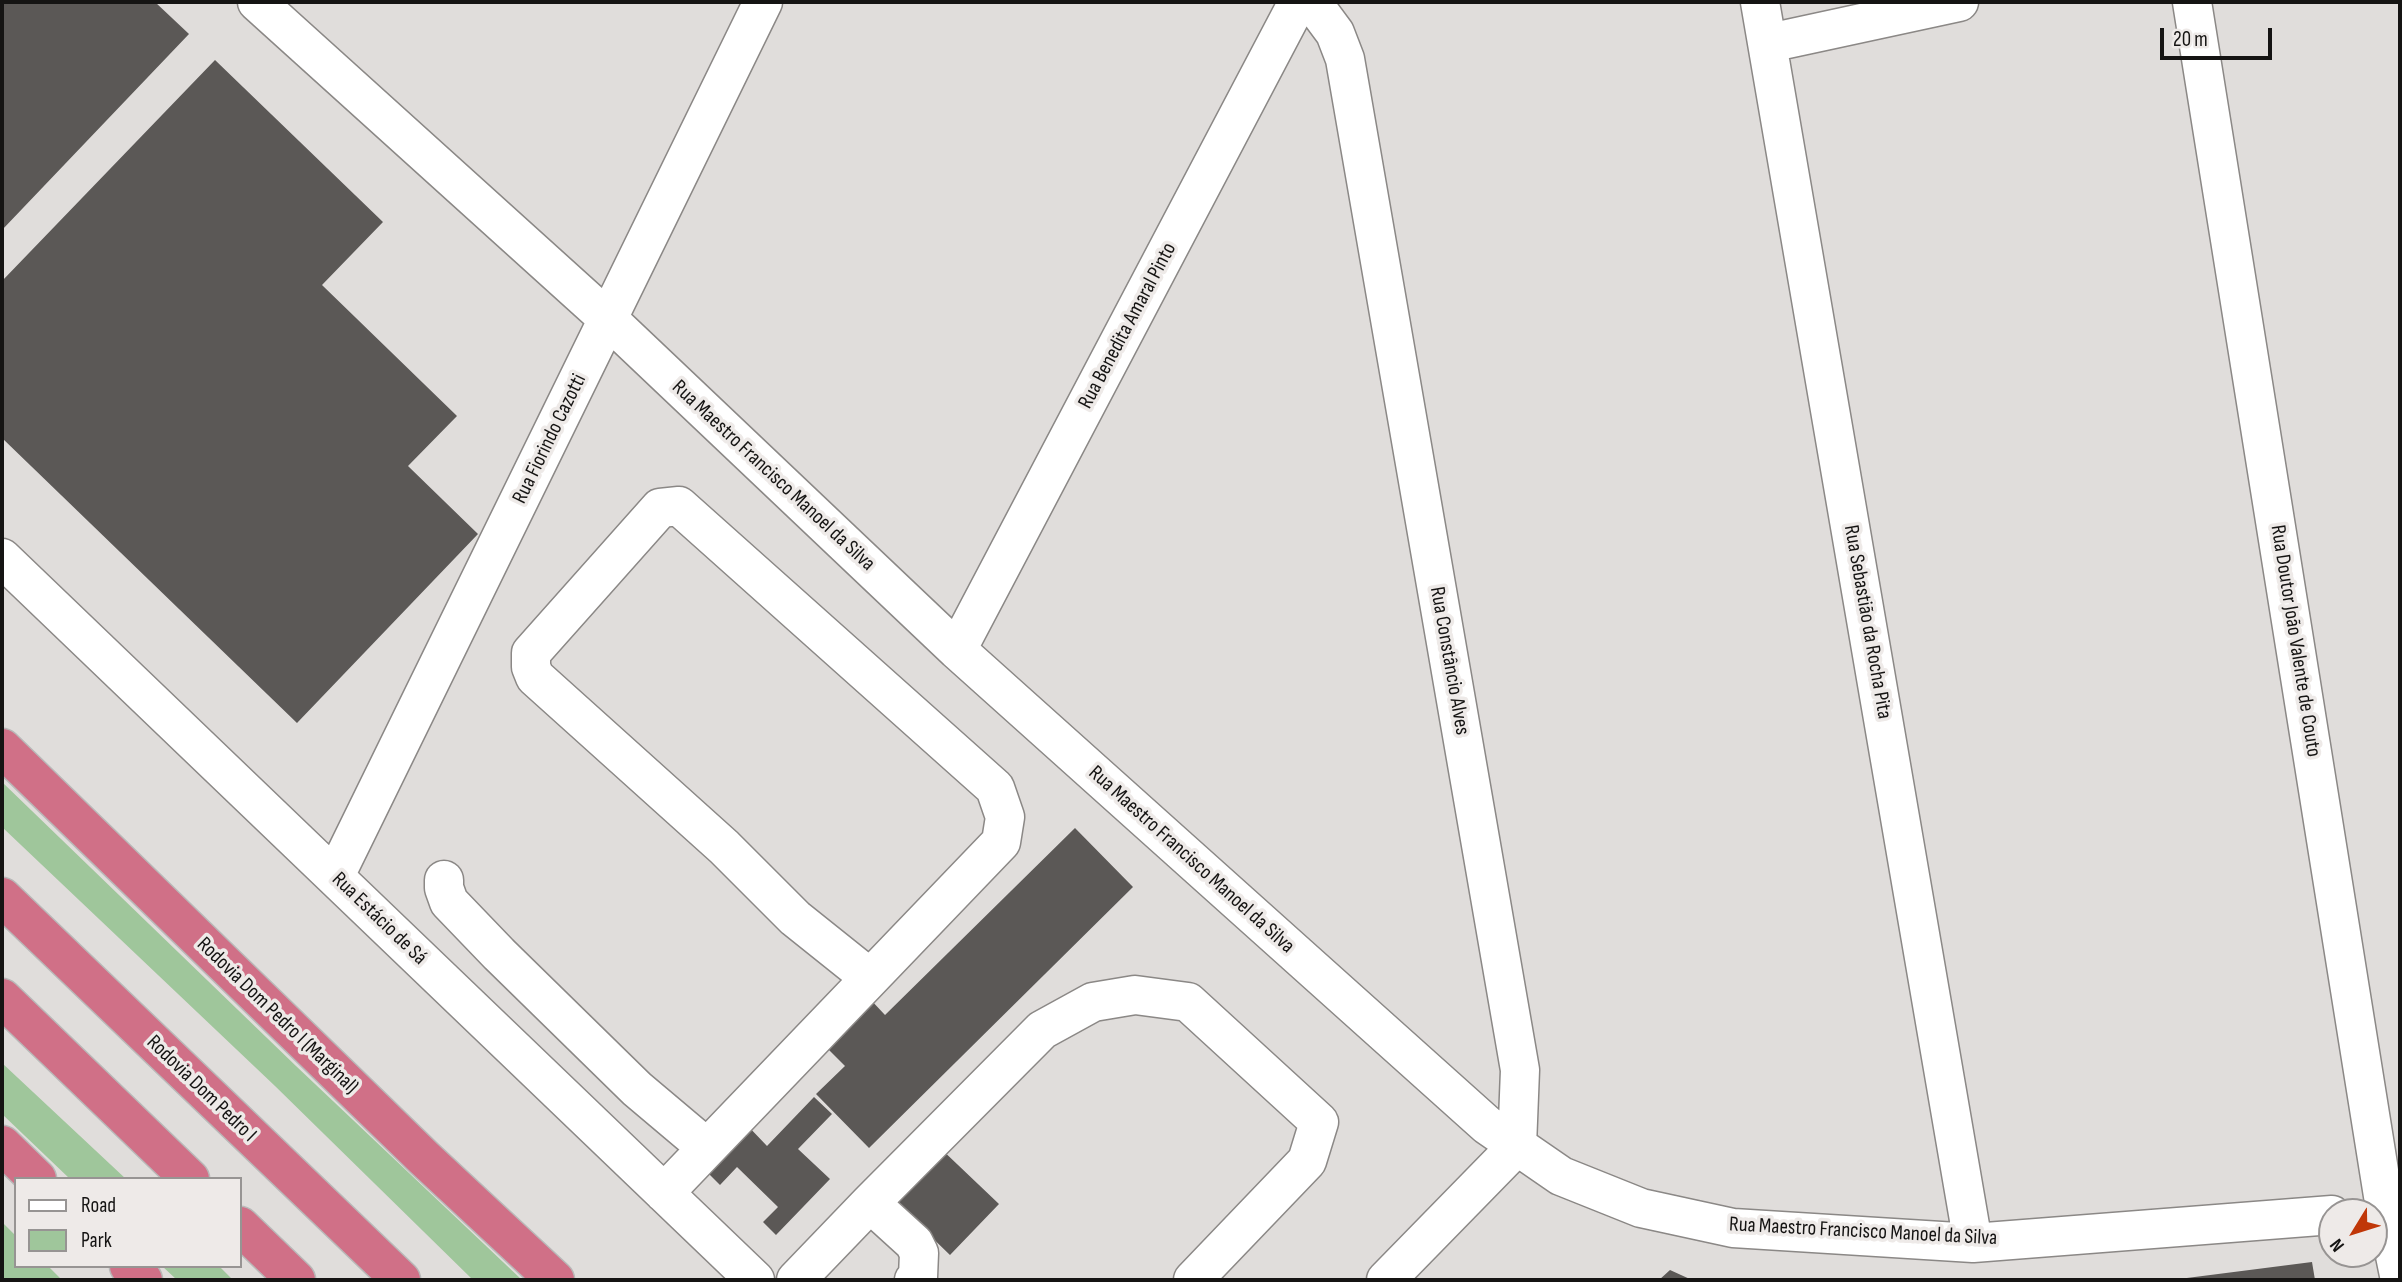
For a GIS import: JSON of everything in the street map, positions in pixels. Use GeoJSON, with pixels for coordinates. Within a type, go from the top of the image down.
{"type":"FeatureCollection","features":[{"type":"Feature","properties":{"kind":"highway","name":"Rodovia Dom Pedro I (Marginal)"},"geometry":{"type":"LineString","coordinates":[[2,748],[424,1158],[555,1280]]}},
{"type":"Feature","properties":{"kind":"highway","name":"Rodovia Dom Pedro I"},"geometry":{"type":"LineString","coordinates":[[2,897],[401,1280]]}},
{"type":"Feature","properties":{"kind":"highway"},"geometry":{"type":"LineString","coordinates":[[2,998],[188,1177]]}},
{"type":"Feature","properties":{"kind":"highway"},"geometry":{"type":"LineString","coordinates":[[2,1144],[35,1177]]}},
{"type":"Feature","properties":{"kind":"highway"},"geometry":{"type":"LineString","coordinates":[[242,1228],[296,1280]]}},
{"type":"Feature","properties":{"kind":"street","name":"Rua Fiorindo Cazotti"},"geometry":{"type":"LineString","coordinates":[[335,876],[764,2]]}},
{"type":"Feature","properties":{"kind":"street","name":"Rua Benedita Amaral Pinto"},"geometry":{"type":"LineString","coordinates":[[957,650],[1298,2]]}},
{"type":"Feature","properties":{"kind":"street","name":"Rua Constâncio Alves"},"geometry":{"type":"LineString","coordinates":[[1312,2],[1335,33],[1347,73],[1520,1070],[1517,1146]]}},
{"type":"Feature","properties":{"kind":"street","name":"Rua Sebastião da Rocha Pita"},"geometry":{"type":"LineString","coordinates":[[1760,2],[1973,1243]]}},
{"type":"Feature","properties":{"kind":"street"},"geometry":{"type":"LineString","coordinates":[[1769,43],[1959,2]]}},
{"type":"Feature","properties":{"kind":"street","name":"Rua Doutor João Valente de Couto"},"geometry":{"type":"LineString","coordinates":[[2192,2],[2378,1198]]}},
{"type":"Feature","properties":{"kind":"street","name":"Rua Maestro Francisco Manoel da Silva"},"geometry":{"type":"LineString","coordinates":[[279,10],[957,650],[1487,1125],[1561,1176],[1641,1208],[1733,1228],[1973,1243],[2318,1216]]}},
{"type":"Feature","properties":{"kind":"street"},"geometry":{"type":"LineString","coordinates":[[664,1193],[1001,842],[1005,817],[995,788],[679,506],[660,508],[531,653],[531,667],[535,677],[724,847],[794,918],[870,978]]}},
{"type":"Feature","properties":{"kind":"street","name":"Rua Estácio de Sá"},"geometry":{"type":"LineString","coordinates":[[2,558],[755,1280]]}},
{"type":"Feature","properties":{"kind":"street"},"geometry":{"type":"LineString","coordinates":[[444,880],[449,902],[499,954],[637,1089],[707,1148]]}},
{"type":"Feature","properties":{"kind":"street"},"geometry":{"type":"LineString","coordinates":[[796,1280],[1042,1030],[1093,1002],[1135,995],[1188,1002],[1319,1122],[1307,1161],[1193,1280]]}},
{"type":"Feature","properties":{"kind":"street"},"geometry":{"type":"LineString","coordinates":[[1386,1280],[1517,1146]]}},
{"type":"Feature","properties":{"kind":"street"},"geometry":{"type":"LineString","coordinates":[[870,1203],[914,1243],[919,1253],[918,1277],[914,1280]]}},
{"type":"Feature","properties":{"kind":"street","name":"Rua Doutor João Valente de Couto"},"geometry":{"type":"LineString","coordinates":[[2388,1237],[2400,1280]]}},
{"type":"Feature","properties":{"kind":"green space"},"geometry":{"type":"Polygon","coordinates":[[[2,782],[522,1280],[473,1280],[275,1086],[2,827],[2,782]]]}},
{"type":"Feature","properties":{"kind":"green space"},"geometry":{"type":"Polygon","coordinates":[[[2,1063],[124,1177],[68,1177],[2,1114],[2,1063]]]}},
{"type":"Feature","properties":{"kind":"green space"},"geometry":{"type":"Polygon","coordinates":[[[2,1222],[14,1234],[14,1268],[50,1268],[62,1280],[2,1280],[2,1222]]]}},
{"type":"Feature","properties":{"kind":"green space"},"geometry":{"type":"Polygon","coordinates":[[[164,1268],[221,1268],[233,1280],[177,1280],[164,1268]]]}},
{"type":"Feature","properties":{"kind":"building"},"geometry":{"type":"Polygon","coordinates":[[[2,2],[155,2],[189,34],[2,230],[2,2]]]}},
{"type":"Feature","properties":{"kind":"building"},"geometry":{"type":"Polygon","coordinates":[[[215,60],[383,222],[322,285],[457,416],[408,466],[478,534],[297,723],[2,438],[2,281],[215,60]]]}},
{"type":"Feature","properties":{"kind":"building"},"geometry":{"type":"Polygon","coordinates":[[[1075,828],[1133,887],[869,1148],[816,1094],[845,1066],[824,1045],[870,999],[885,1015],[1075,828]]]}},
{"type":"Feature","properties":{"kind":"building"},"geometry":{"type":"Polygon","coordinates":[[[814,1097],[832,1114],[798,1149],[830,1179],[776,1235],[763,1222],[778,1207],[737,1167],[720,1185],[703,1168],[746,1124],[767,1146],[814,1097]]]}},
{"type":"Feature","properties":{"kind":"building"},"geometry":{"type":"Polygon","coordinates":[[[937,1145],[999,1204],[950,1255],[888,1195],[937,1145]]]}},
{"type":"Feature","properties":{"kind":"building"},"geometry":{"type":"Polygon","coordinates":[[[2312,1262],[2315,1280],[2179,1280],[2179,1279],[2312,1262]]]}},
{"type":"Feature","properties":{"kind":"building"},"geometry":{"type":"Polygon","coordinates":[[[1670,1270],[1692,1280],[1659,1280],[1670,1270]]]}}]}
